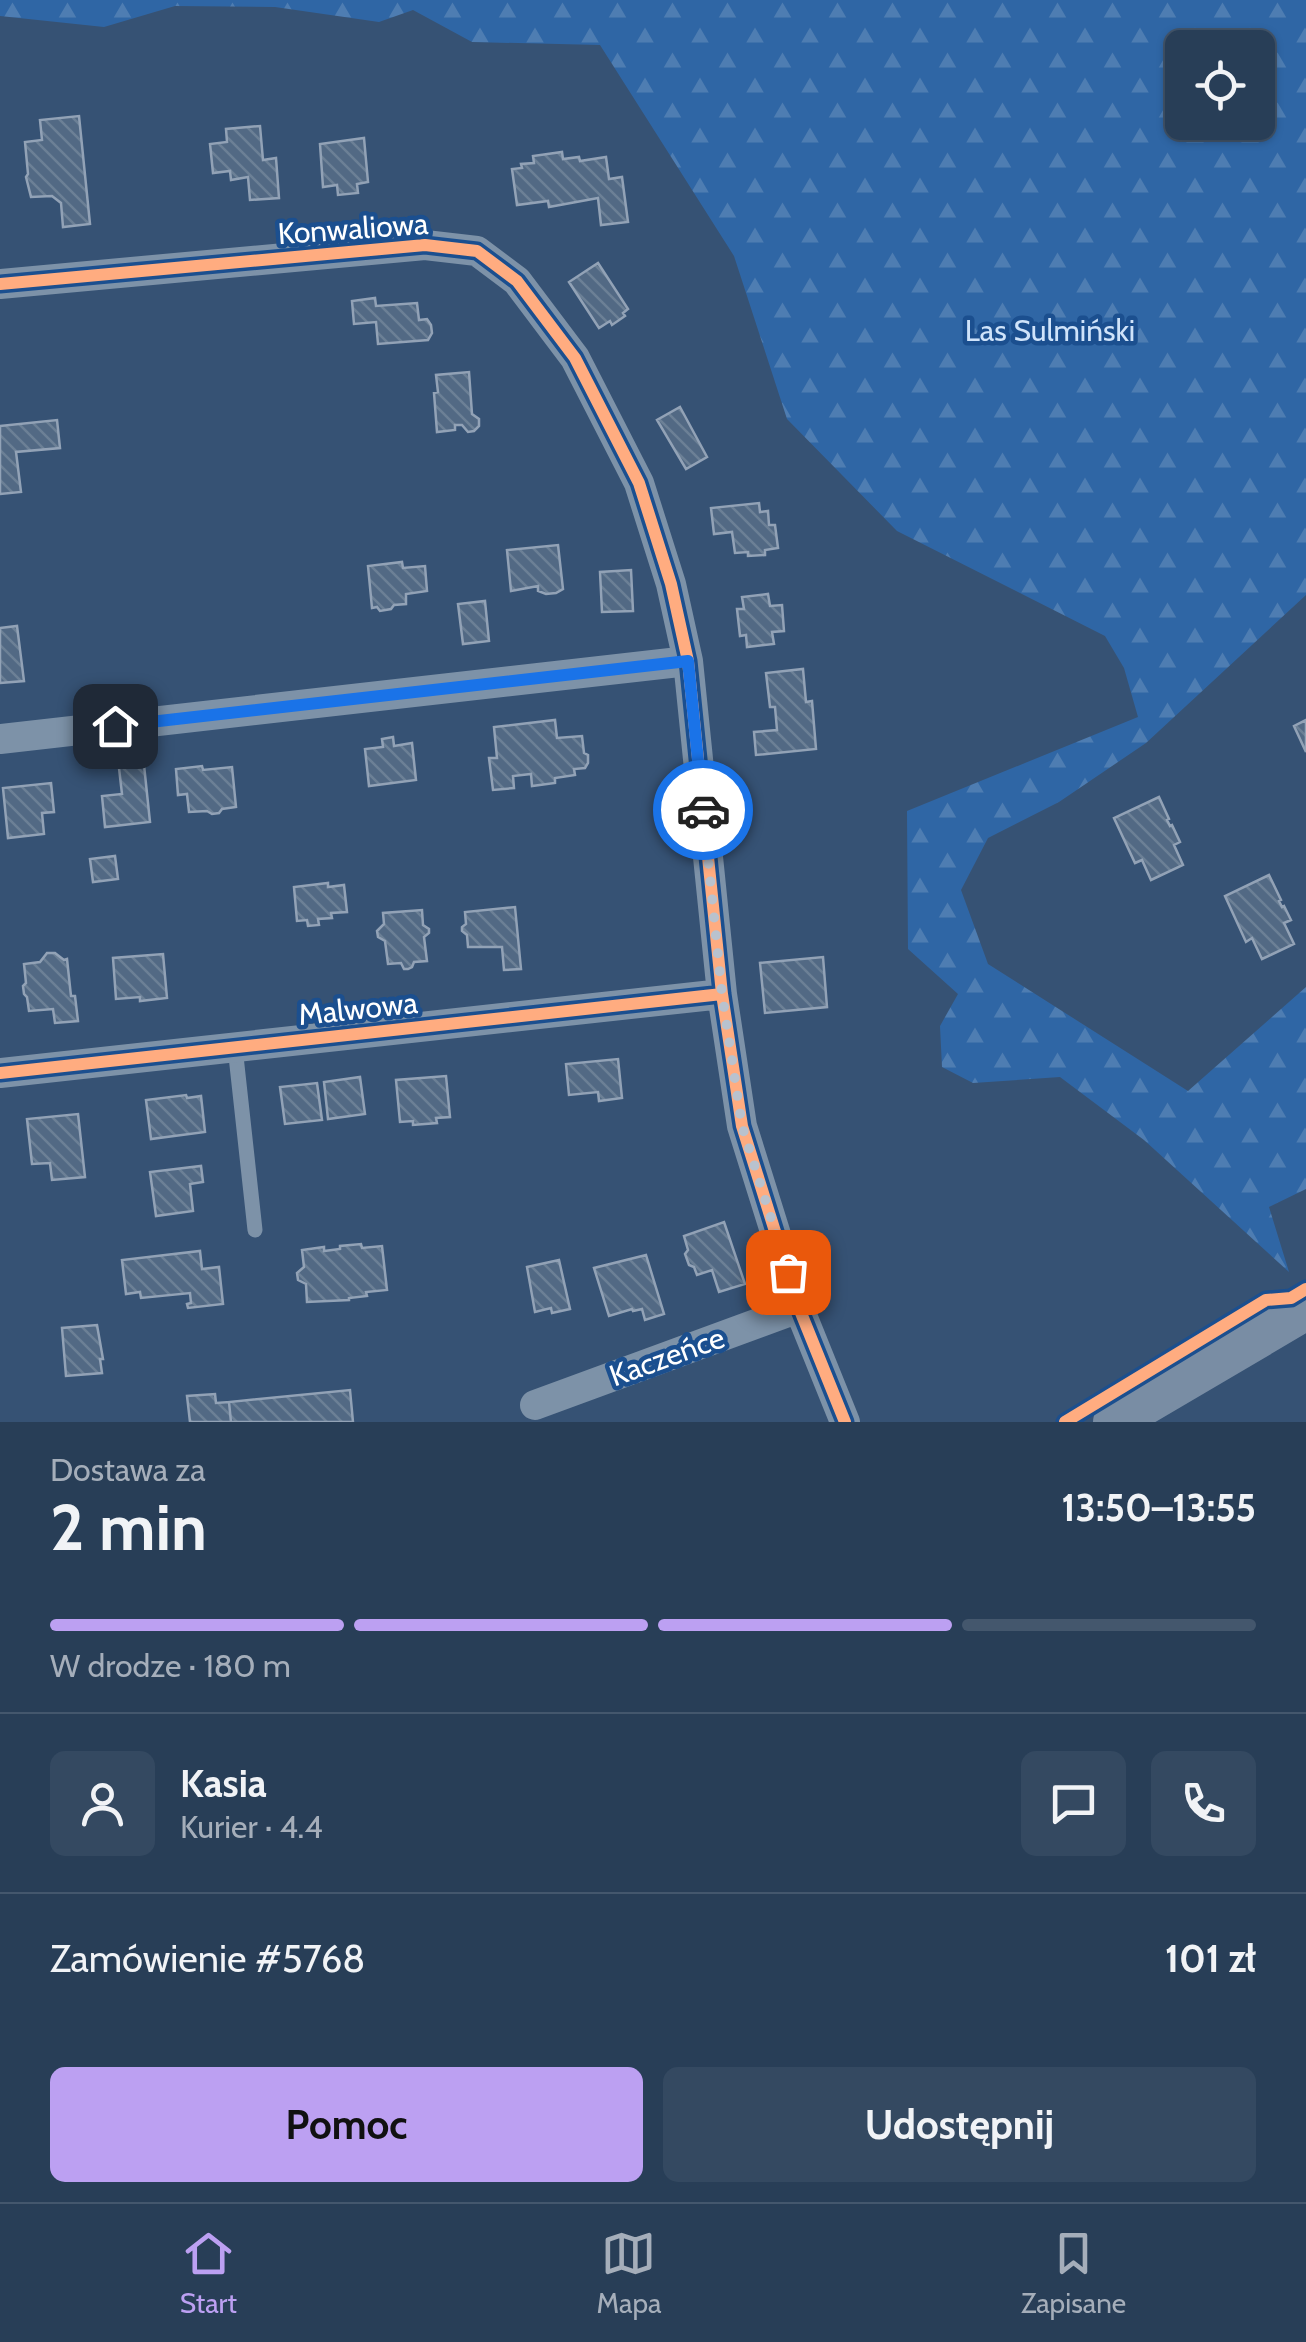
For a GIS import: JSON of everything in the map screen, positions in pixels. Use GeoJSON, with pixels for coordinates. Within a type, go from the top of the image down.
{"type":"FeatureCollection","features":[{"type":"Feature","properties":{"kind":"main road"},"geometry":{"type":"LineString","coordinates":[[1114,1422],[1306,1309]]}},
{"type":"Feature","properties":{"kind":"street","name":"Konwaliowa"},"geometry":{"type":"LineString","coordinates":[[0,284],[425,245],[477,251],[518,281],[576,358],[638,483],[671,584],[688,661],[722,994],[742,1126],[799,1308],[846,1422]]}},
{"type":"Feature","properties":{"kind":"street"},"geometry":{"type":"LineString","coordinates":[[0,739],[688,661]]}},
{"type":"Feature","properties":{"kind":"street","name":"Malwowa"},"geometry":{"type":"LineString","coordinates":[[0,1073],[722,994]]}},
{"type":"Feature","properties":{"kind":"street","name":"Kaczeńce"},"geometry":{"type":"LineString","coordinates":[[534,1405],[799,1308]]}},
{"type":"Feature","properties":{"kind":"lane"},"geometry":{"type":"LineString","coordinates":[[235,1047],[255,1230]]}},
{"type":"Feature","properties":{"kind":"green space","name":"Las Sulmiński"},"geometry":{"type":"Polygon","coordinates":[[[0,0],[1306,0],[1306,595],[1146,743],[1059,802],[988,838],[961,890],[988,964],[1188,1091],[1306,987],[1306,1189],[1269,1207],[1289,1272],[1144,1140],[1060,1077],[973,1083],[942,1067],[940,1026],[958,994],[908,949],[907,811],[1138,717],[1124,668],[1105,636],[897,531],[787,419],[734,256],[600,45],[472,42],[413,10],[379,22],[275,7],[175,6],[104,27],[0,16],[0,0]]]}},
{"type":"Feature","properties":{"kind":"building"},"geometry":{"type":"Polygon","coordinates":[[[79,116],[90,224],[63,227],[61,203],[52,196],[31,197],[25,142],[42,140],[40,120],[79,116]]]}},
{"type":"Feature","properties":{"kind":"building"},"geometry":{"type":"Polygon","coordinates":[[[260,126],[263,160],[276,158],[279,198],[250,200],[248,177],[231,180],[230,171],[213,173],[210,144],[227,142],[226,129],[260,126]]]}},
{"type":"Feature","properties":{"kind":"building"},"geometry":{"type":"Polygon","coordinates":[[[364,138],[368,182],[357,184],[358,193],[338,195],[337,185],[323,187],[320,144],[364,138]]]}},
{"type":"Feature","properties":{"kind":"building"},"geometry":{"type":"Polygon","coordinates":[[[562,152],[563,159],[579,157],[580,161],[606,157],[609,179],[622,177],[628,222],[601,225],[598,198],[549,207],[548,201],[517,205],[512,169],[534,163],[533,156],[562,152]]]}},
{"type":"Feature","properties":{"kind":"building"},"geometry":{"type":"Polygon","coordinates":[[[598,263],[628,309],[612,325],[610,321],[599,328],[569,282],[598,263]]]}},
{"type":"Feature","properties":{"kind":"building"},"geometry":{"type":"Polygon","coordinates":[[[375,298],[376,306],[417,303],[419,320],[427,319],[431,325],[428,340],[378,344],[376,322],[354,324],[352,301],[375,298]]]}},
{"type":"Feature","properties":{"kind":"building"},"geometry":{"type":"Polygon","coordinates":[[[469,372],[472,414],[479,419],[479,426],[468,432],[462,425],[455,425],[455,430],[437,432],[436,375],[469,372]]]}},
{"type":"Feature","properties":{"kind":"building"},"geometry":{"type":"Polygon","coordinates":[[[680,407],[707,457],[686,469],[657,420],[680,407]]]}},
{"type":"Feature","properties":{"kind":"building"},"geometry":{"type":"Polygon","coordinates":[[[57,420],[60,448],[16,452],[21,492],[0,494],[0,426],[57,420]]]}},
{"type":"Feature","properties":{"kind":"building"},"geometry":{"type":"Polygon","coordinates":[[[759,503],[760,512],[768,511],[769,525],[775,525],[778,548],[765,550],[765,555],[735,553],[732,532],[714,534],[711,508],[759,503]]]}},
{"type":"Feature","properties":{"kind":"building"},"geometry":{"type":"Polygon","coordinates":[[[558,545],[563,589],[546,594],[538,591],[538,586],[511,591],[507,550],[558,545]]]}},
{"type":"Feature","properties":{"kind":"building"},"geometry":{"type":"Polygon","coordinates":[[[402,562],[403,568],[425,566],[427,591],[406,594],[406,604],[391,609],[372,608],[368,566],[402,562]]]}},
{"type":"Feature","properties":{"kind":"building"},"geometry":{"type":"Polygon","coordinates":[[[631,570],[633,611],[602,612],[600,572],[631,570]]]}},
{"type":"Feature","properties":{"kind":"building"},"geometry":{"type":"Polygon","coordinates":[[[768,594],[770,606],[782,605],[784,631],[772,632],[774,644],[747,647],[746,635],[740,636],[737,609],[744,609],[742,597],[768,594]]]}},
{"type":"Feature","properties":{"kind":"building"},"geometry":{"type":"Polygon","coordinates":[[[485,601],[489,641],[463,644],[458,604],[485,601]]]}},
{"type":"Feature","properties":{"kind":"building"},"geometry":{"type":"Polygon","coordinates":[[[17,626],[24,681],[0,683],[0,628],[17,626]]]}},
{"type":"Feature","properties":{"kind":"building"},"geometry":{"type":"Polygon","coordinates":[[[803,669],[806,702],[812,701],[816,749],[756,755],[754,732],[777,730],[766,673],[803,669]]]}},
{"type":"Feature","properties":{"kind":"building"},"geometry":{"type":"Polygon","coordinates":[[[555,720],[557,738],[582,736],[584,753],[588,755],[585,768],[574,769],[575,775],[555,778],[555,783],[532,786],[531,774],[513,776],[514,788],[493,790],[489,758],[497,758],[494,727],[555,720]]]}},
{"type":"Feature","properties":{"kind":"building"},"geometry":{"type":"Polygon","coordinates":[[[1306,720],[1306,752],[1294,726],[1306,720]]]}},
{"type":"Feature","properties":{"kind":"building"},"geometry":{"type":"Polygon","coordinates":[[[393,737],[394,746],[412,743],[416,780],[369,786],[365,749],[383,747],[382,739],[393,737]]]}},
{"type":"Feature","properties":{"kind":"building"},"geometry":{"type":"Polygon","coordinates":[[[144,765],[150,822],[105,827],[102,796],[122,794],[119,768],[144,765]]]}},
{"type":"Feature","properties":{"kind":"building"},"geometry":{"type":"Polygon","coordinates":[[[202,766],[203,770],[232,767],[236,807],[212,814],[189,812],[187,794],[178,795],[176,769],[202,766]]]}},
{"type":"Feature","properties":{"kind":"building"},"geometry":{"type":"Polygon","coordinates":[[[51,783],[54,812],[42,813],[44,834],[8,838],[3,788],[51,783]]]}},
{"type":"Feature","properties":{"kind":"building"},"geometry":{"type":"Polygon","coordinates":[[[1159,797],[1180,842],[1174,845],[1183,865],[1151,880],[1142,860],[1135,863],[1114,818],[1159,797]]]}},
{"type":"Feature","properties":{"kind":"building"},"geometry":{"type":"Polygon","coordinates":[[[115,856],[118,879],[93,882],[90,859],[115,856]]]}},
{"type":"Feature","properties":{"kind":"building"},"geometry":{"type":"Polygon","coordinates":[[[1269,875],[1291,920],[1284,923],[1294,944],[1262,959],[1252,938],[1246,942],[1225,896],[1269,875]]]}},
{"type":"Feature","properties":{"kind":"building"},"geometry":{"type":"Polygon","coordinates":[[[328,883],[328,887],[344,885],[347,912],[318,919],[319,925],[297,921],[294,887],[328,883]]]}},
{"type":"Feature","properties":{"kind":"building"},"geometry":{"type":"Polygon","coordinates":[[[515,907],[521,969],[504,970],[502,947],[468,947],[462,927],[466,924],[465,912],[515,907]]]}},
{"type":"Feature","properties":{"kind":"building"},"geometry":{"type":"Polygon","coordinates":[[[422,910],[423,925],[429,929],[424,937],[427,961],[414,962],[408,969],[401,963],[388,964],[385,941],[377,931],[384,924],[383,913],[422,910]]]}},
{"type":"Feature","properties":{"kind":"building"},"geometry":{"type":"Polygon","coordinates":[[[47,953],[67,959],[78,1021],[55,1023],[53,1009],[29,1011],[23,986],[24,964],[40,962],[47,953]]]}},
{"type":"Feature","properties":{"kind":"building"},"geometry":{"type":"Polygon","coordinates":[[[163,954],[167,998],[116,999],[113,958],[163,954]]]}},
{"type":"Feature","properties":{"kind":"building"},"geometry":{"type":"Polygon","coordinates":[[[823,957],[827,1007],[765,1013],[760,963],[823,957]]]}},
{"type":"Feature","properties":{"kind":"building"},"geometry":{"type":"Polygon","coordinates":[[[618,1059],[622,1098],[599,1101],[598,1092],[569,1095],[566,1064],[618,1059]]]}},
{"type":"Feature","properties":{"kind":"building"},"geometry":{"type":"Polygon","coordinates":[[[446,1076],[450,1117],[436,1118],[437,1123],[400,1122],[396,1080],[446,1076]]]}},
{"type":"Feature","properties":{"kind":"building"},"geometry":{"type":"Polygon","coordinates":[[[360,1077],[365,1114],[328,1119],[324,1082],[360,1077]]]}},
{"type":"Feature","properties":{"kind":"building"},"geometry":{"type":"Polygon","coordinates":[[[317,1083],[322,1120],[285,1124],[280,1087],[317,1083]]]}},
{"type":"Feature","properties":{"kind":"building"},"geometry":{"type":"Polygon","coordinates":[[[201,1096],[205,1132],[151,1139],[146,1100],[201,1096]]]}},
{"type":"Feature","properties":{"kind":"building"},"geometry":{"type":"Polygon","coordinates":[[[78,1114],[85,1177],[52,1180],[50,1163],[32,1164],[27,1119],[78,1114]]]}},
{"type":"Feature","properties":{"kind":"building"},"geometry":{"type":"Polygon","coordinates":[[[201,1166],[203,1182],[190,1184],[193,1211],[156,1216],[150,1172],[201,1166]]]}},
{"type":"Feature","properties":{"kind":"building"},"geometry":{"type":"Polygon","coordinates":[[[724,1222],[745,1284],[719,1292],[712,1270],[697,1275],[689,1265],[684,1236],[724,1222]]]}},
{"type":"Feature","properties":{"kind":"building"},"geometry":{"type":"Polygon","coordinates":[[[361,1244],[362,1248],[382,1246],[387,1290],[366,1292],[367,1296],[349,1300],[307,1302],[306,1284],[298,1280],[297,1273],[304,1267],[302,1250],[324,1247],[324,1251],[361,1244]]]}},
{"type":"Feature","properties":{"kind":"building"},"geometry":{"type":"Polygon","coordinates":[[[200,1251],[202,1269],[219,1267],[223,1304],[188,1308],[190,1293],[141,1298],[140,1292],[126,1294],[122,1260],[200,1251]]]}},
{"type":"Feature","properties":{"kind":"building"},"geometry":{"type":"Polygon","coordinates":[[[646,1255],[664,1314],[645,1320],[642,1309],[632,1309],[609,1316],[594,1268],[646,1255]]]}},
{"type":"Feature","properties":{"kind":"building"},"geometry":{"type":"Polygon","coordinates":[[[559,1260],[570,1309],[535,1312],[527,1267],[559,1260]]]}},
{"type":"Feature","properties":{"kind":"building"},"geometry":{"type":"Polygon","coordinates":[[[97,1325],[102,1373],[66,1376],[62,1328],[97,1325]]]}},
{"type":"Feature","properties":{"kind":"building"},"geometry":{"type":"Polygon","coordinates":[[[350,1390],[353,1422],[231,1422],[229,1402],[350,1390]]]}},
{"type":"Feature","properties":{"kind":"building"},"geometry":{"type":"Polygon","coordinates":[[[215,1394],[216,1403],[229,1402],[231,1422],[190,1422],[187,1396],[215,1394]]]}},
{"type":"Feature","properties":{"kind":"cycle path"},"geometry":{"type":"LineString","coordinates":[[0,284],[425,245],[477,251],[517,281],[575,358],[639,483],[671,584],[688,661],[722,994],[742,1126],[799,1308],[845,1422]]}},
{"type":"Feature","properties":{"kind":"cycle path"},"geometry":{"type":"LineString","coordinates":[[0,1073],[722,994]]}},
{"type":"Feature","properties":{"kind":"cycle path"},"geometry":{"type":"LineString","coordinates":[[1065,1422],[1266,1300],[1291,1298],[1306,1289]]}},
{"type":"Feature","properties":{"kind":"way so far"},"geometry":{"type":"LineString","coordinates":[[703,810],[722,994],[742,1126],[788,1272]]}},
{"type":"Feature","properties":{"kind":"route"},"geometry":{"type":"LineString","coordinates":[[115,726],[688,661],[703,810]]}}]}
